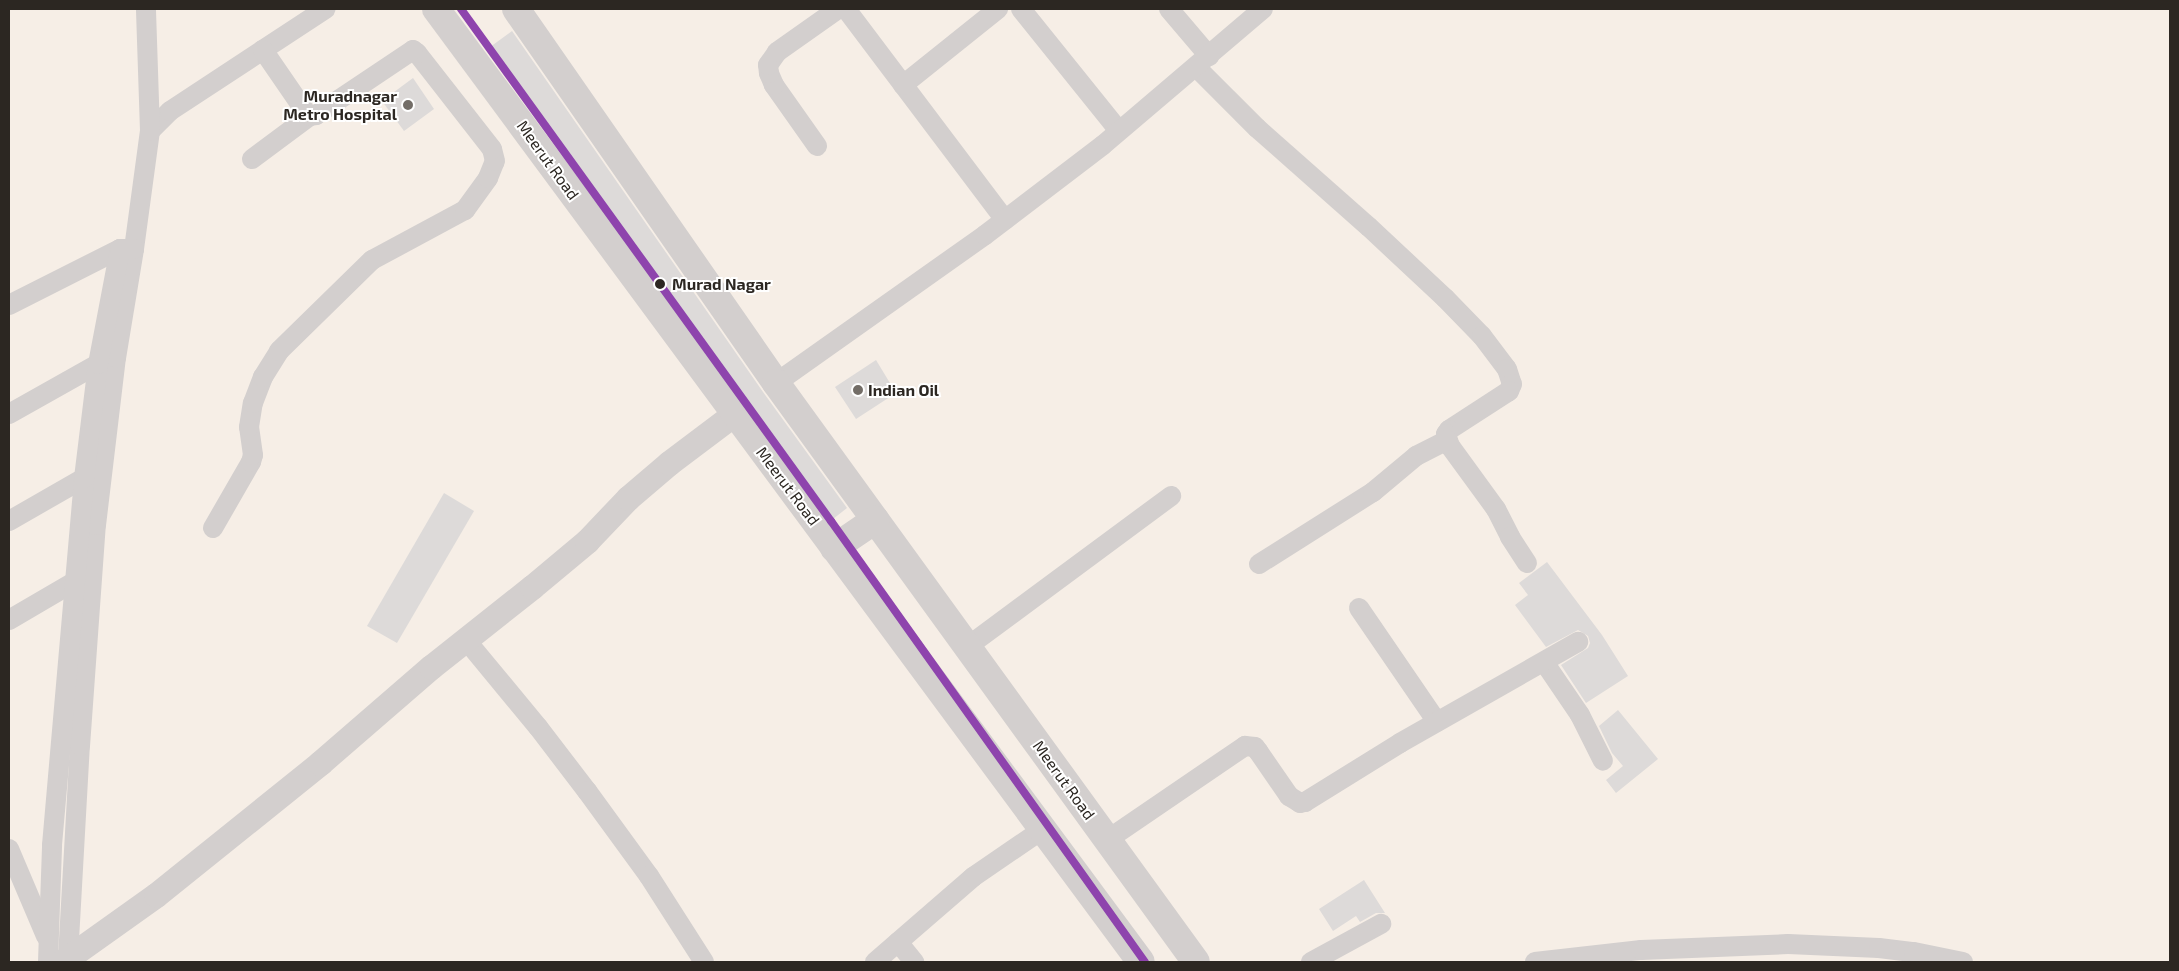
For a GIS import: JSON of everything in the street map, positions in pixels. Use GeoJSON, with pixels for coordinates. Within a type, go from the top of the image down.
{"type":"FeatureCollection","features":[{"type":"Feature","properties":{"kind":"highway","name":"Meerut Road"},"geometry":{"type":"LineString","coordinates":[[436,9],[1141,962]]}},
{"type":"Feature","properties":{"kind":"highway","name":"Meerut Road"},"geometry":{"type":"LineString","coordinates":[[516,9],[776,383],[1196,962]]}},
{"type":"Feature","properties":{"kind":"highway"},"geometry":{"type":"LineString","coordinates":[[834,548],[875,520]]}},
{"type":"Feature","properties":{"kind":"street"},"geometry":{"type":"LineString","coordinates":[[57,956],[52,845],[74,582],[98,364],[127,249],[150,131],[146,9]]}},
{"type":"Feature","properties":{"kind":"street"},"geometry":{"type":"LineString","coordinates":[[150,131],[170,111],[325,9]]}},
{"type":"Feature","properties":{"kind":"street"},"geometry":{"type":"LineString","coordinates":[[817,146],[774,85],[768,65],[777,52],[838,9]]}},
{"type":"Feature","properties":{"kind":"street"},"geometry":{"type":"LineString","coordinates":[[846,9],[1006,220]]}},
{"type":"Feature","properties":{"kind":"street"},"geometry":{"type":"LineString","coordinates":[[903,85],[998,9]]}},
{"type":"Feature","properties":{"kind":"street"},"geometry":{"type":"LineString","coordinates":[[1021,9],[1119,132]]}},
{"type":"Feature","properties":{"kind":"street"},"geometry":{"type":"LineString","coordinates":[[1169,9],[1202,61],[1257,128],[1428,281],[1482,336],[1507,369],[1512,384],[1509,391],[1449,430],[1446,434],[1447,440],[1489,497],[1527,563]]}},
{"type":"Feature","properties":{"kind":"street"},"geometry":{"type":"LineString","coordinates":[[776,383],[1006,220],[1119,132],[1263,9]]}},
{"type":"Feature","properties":{"kind":"street"},"geometry":{"type":"LineString","coordinates":[[263,50],[310,116]]}},
{"type":"Feature","properties":{"kind":"street"},"geometry":{"type":"LineString","coordinates":[[214,528],[251,462],[253,455],[249,427],[253,404],[263,377],[279,351],[372,260],[465,210],[488,178],[495,161],[492,150],[413,50],[316,115],[310,116],[252,159]]}},
{"type":"Feature","properties":{"kind":"street"},"geometry":{"type":"LineString","coordinates":[[9,305],[127,249]]}},
{"type":"Feature","properties":{"kind":"street"},"geometry":{"type":"LineString","coordinates":[[57,956],[79,756],[96,524],[127,249]]}},
{"type":"Feature","properties":{"kind":"street"},"geometry":{"type":"LineString","coordinates":[[9,414],[98,364]]}},
{"type":"Feature","properties":{"kind":"street"},"geometry":{"type":"LineString","coordinates":[[57,956],[156,895],[224,842],[372,719],[431,666],[466,640],[587,541],[628,498],[669,463],[734,414]]}},
{"type":"Feature","properties":{"kind":"street"},"geometry":{"type":"LineString","coordinates":[[1259,564],[1373,492],[1416,456],[1447,440]]}},
{"type":"Feature","properties":{"kind":"street"},"geometry":{"type":"LineString","coordinates":[[9,521],[84,478]]}},
{"type":"Feature","properties":{"kind":"street"},"geometry":{"type":"LineString","coordinates":[[967,647],[1171,496]]}},
{"type":"Feature","properties":{"kind":"street"},"geometry":{"type":"LineString","coordinates":[[9,620],[74,582]]}},
{"type":"Feature","properties":{"kind":"street"},"geometry":{"type":"LineString","coordinates":[[1359,608],[1437,722]]}},
{"type":"Feature","properties":{"kind":"street"},"geometry":{"type":"LineString","coordinates":[[466,640],[593,798],[649,876],[704,962]]}},
{"type":"Feature","properties":{"kind":"street"},"geometry":{"type":"LineString","coordinates":[[1107,840],[1245,746],[1255,747],[1289,796],[1300,803],[1312,799],[1362,766],[1578,642]]}},
{"type":"Feature","properties":{"kind":"street"},"geometry":{"type":"LineString","coordinates":[[1544,662],[1580,715],[1602,761]]}},
{"type":"Feature","properties":{"kind":"street"},"geometry":{"type":"LineString","coordinates":[[876,962],[974,877],[1043,829]]}},
{"type":"Feature","properties":{"kind":"street"},"geometry":{"type":"LineString","coordinates":[[9,849],[57,956]]}},
{"type":"Feature","properties":{"kind":"street"},"geometry":{"type":"LineString","coordinates":[[1311,962],[1381,924]]}},
{"type":"Feature","properties":{"kind":"street"},"geometry":{"type":"LineString","coordinates":[[898,942],[914,962]]}},
{"type":"Feature","properties":{"kind":"street"},"geometry":{"type":"LineString","coordinates":[[1535,962],[1641,950],[1788,944],[1879,948],[1914,952],[1963,962]]}},
{"type":"Feature","properties":{"kind":"building"},"geometry":{"type":"Polygon","coordinates":[[[512,31],[763,392],[847,508],[833,519],[486,50],[512,31]]]}},
{"type":"Feature","properties":{"kind":"building","name":"Muradnagar Metro Hospital"},"geometry":{"type":"Polygon","coordinates":[[[413,78],[434,109],[404,131],[382,101],[413,78]]]}},
{"type":"Feature","properties":{"kind":"building"},"geometry":{"type":"Polygon","coordinates":[[[876,360],[896,393],[856,419],[835,387],[876,360]]]}},
{"type":"Feature","properties":{"kind":"building"},"geometry":{"type":"Polygon","coordinates":[[[444,493],[474,511],[397,643],[367,626],[444,493]]]}},
{"type":"Feature","properties":{"kind":"building"},"geometry":{"type":"Polygon","coordinates":[[[1547,562],[1602,635],[1628,676],[1586,703],[1561,665],[1588,648],[1590,643],[1588,636],[1578,630],[1546,647],[1515,605],[1528,595],[1519,583],[1547,562]]]}},
{"type":"Feature","properties":{"kind":"building"},"geometry":{"type":"Polygon","coordinates":[[[1618,710],[1658,759],[1616,793],[1606,780],[1623,766],[1612,753],[1599,726],[1618,710]]]}},
{"type":"Feature","properties":{"kind":"building"},"geometry":{"type":"Polygon","coordinates":[[[1364,880],[1385,913],[1376,913],[1360,922],[1356,916],[1333,931],[1319,909],[1364,880]]]}},
{"type":"Feature","properties":{"kind":"transit line"},"geometry":{"type":"LineString","coordinates":[[461,9],[831,521],[1145,962]]}},
{"type":"Feature","properties":{"kind":"place","name":"Muradnagar Metro Hospital"},"geometry":{"type":"Point","coordinates":[408,105]}},
{"type":"Feature","properties":{"kind":"place","name":"Murad Nagar"},"geometry":{"type":"Point","coordinates":[660,284]}},
{"type":"Feature","properties":{"kind":"place","name":"Indian Oil"},"geometry":{"type":"Point","coordinates":[858,390]}}]}
